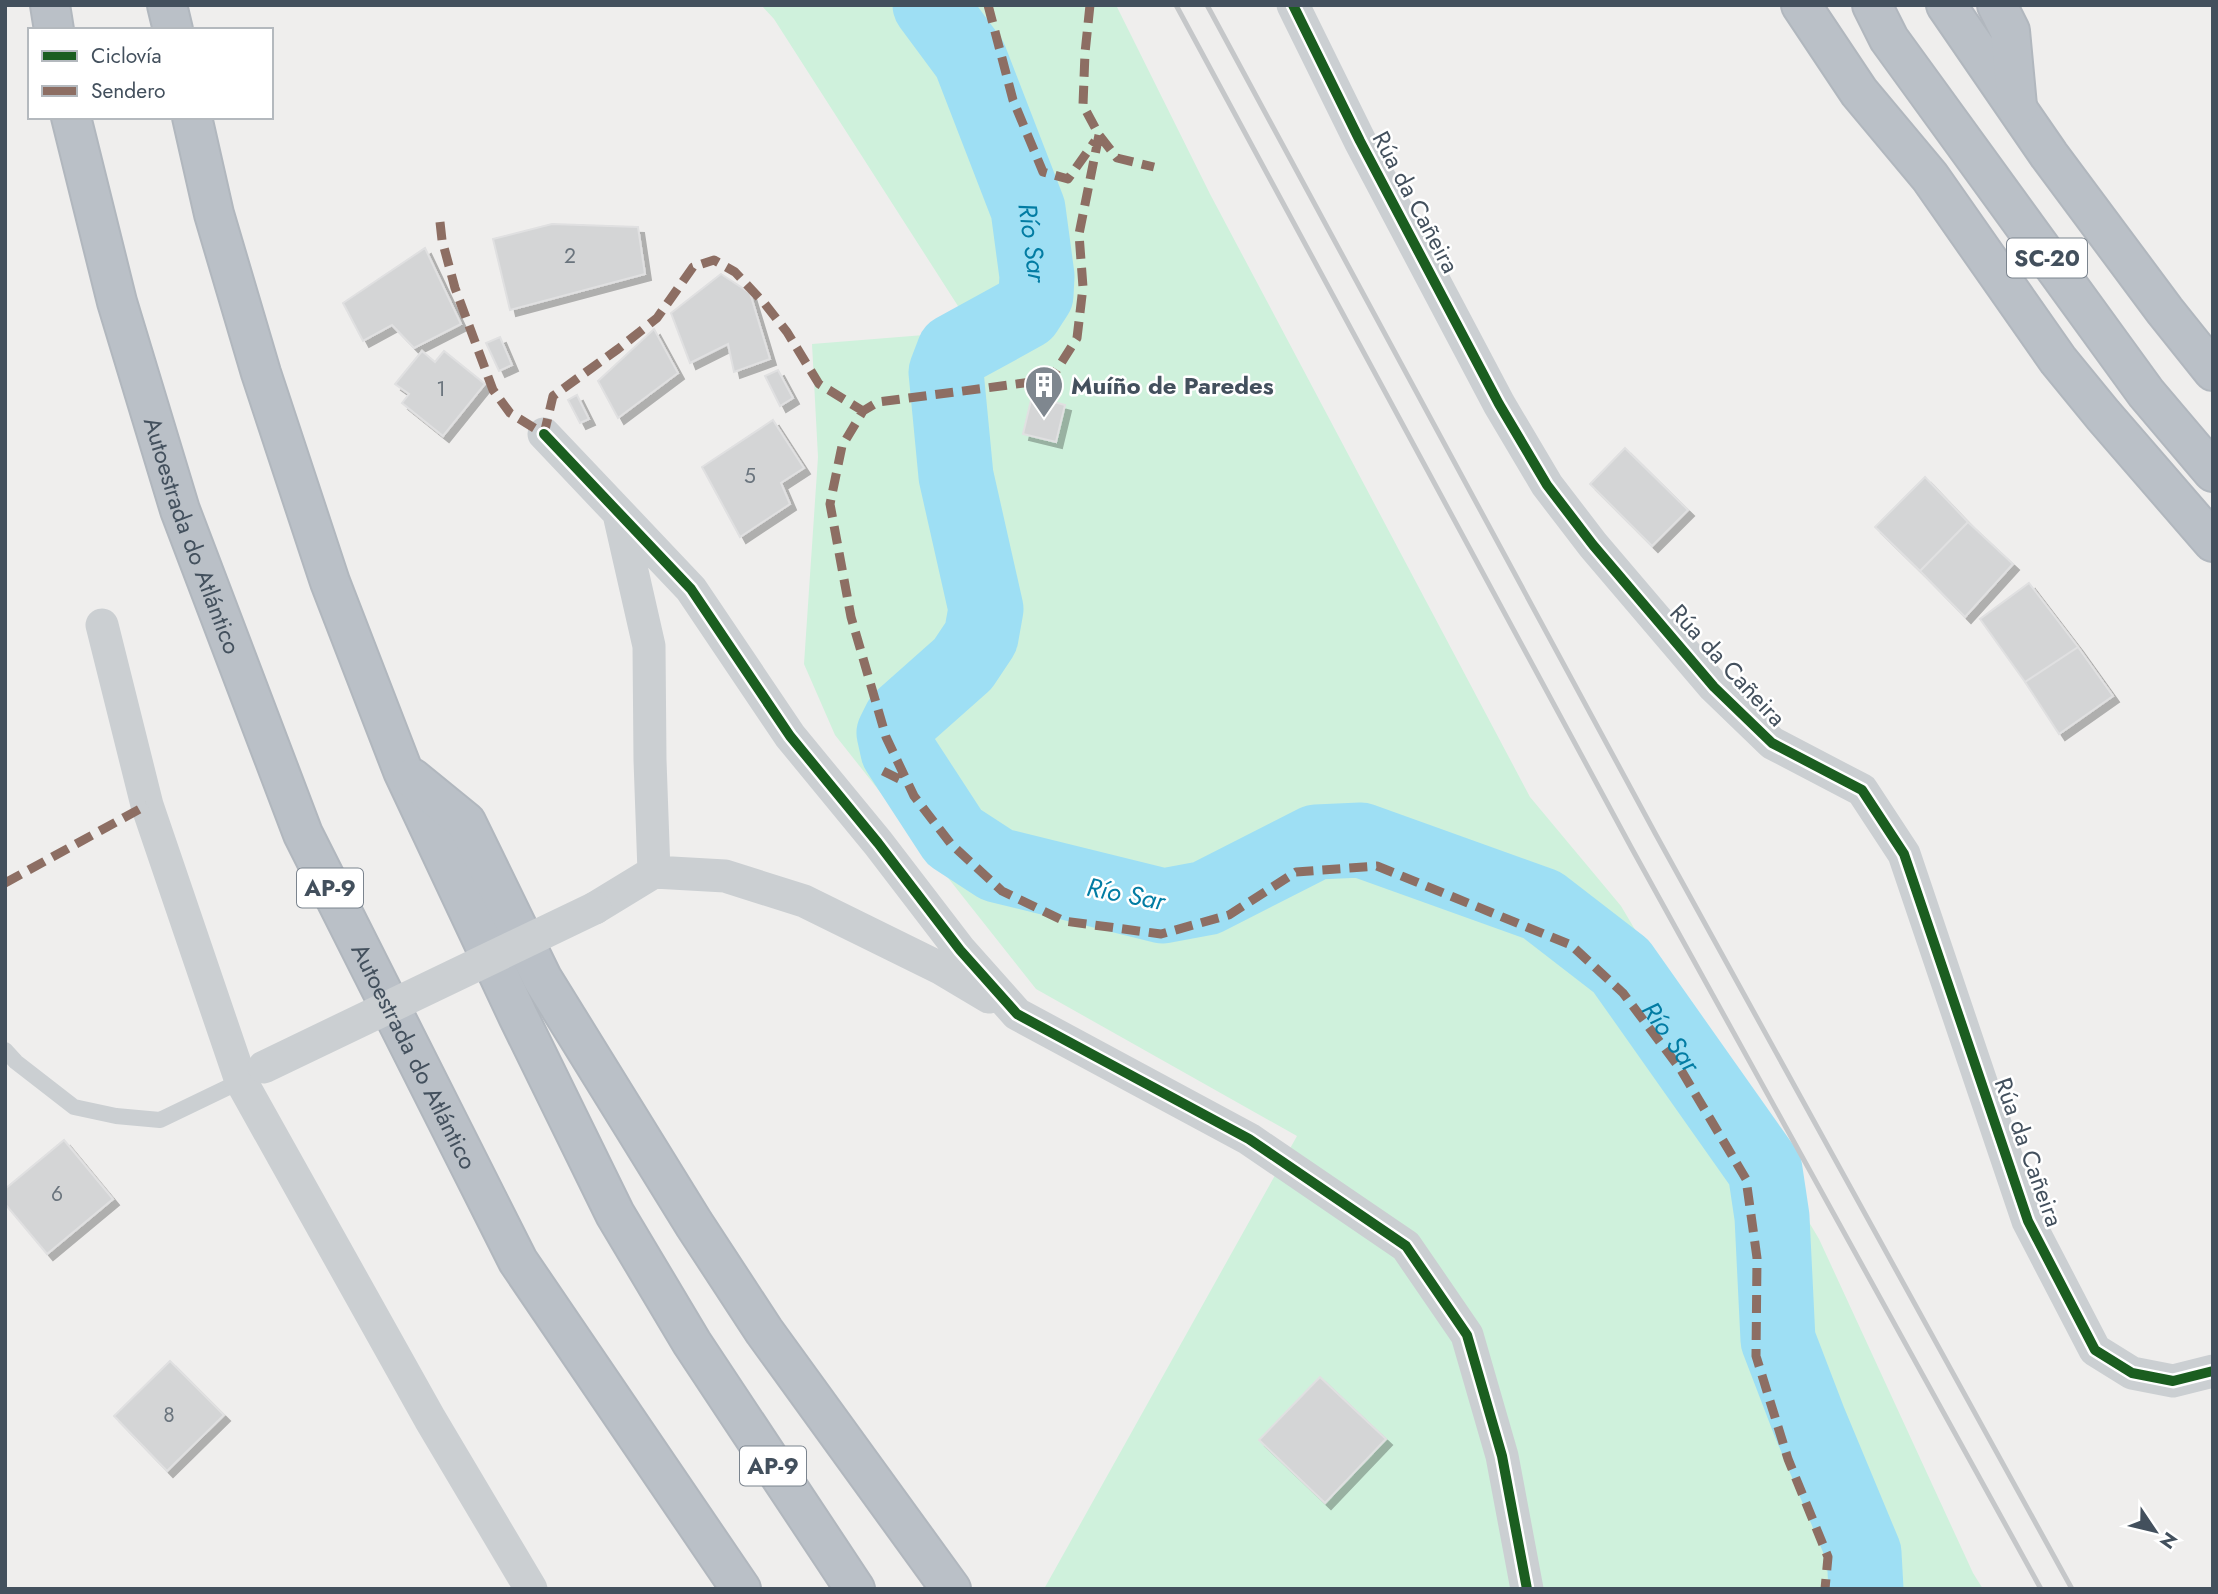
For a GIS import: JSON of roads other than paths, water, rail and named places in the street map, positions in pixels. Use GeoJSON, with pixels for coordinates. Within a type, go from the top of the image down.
{"type":"FeatureCollection","features":[{"type":"Feature","properties":{"kind":"highway"},"geometry":{"type":"LineString","coordinates":[[50,5],[54,28]]}},
{"type":"Feature","properties":{"kind":"highway"},"geometry":{"type":"LineString","coordinates":[[167,5],[173,28]]}},
{"type":"Feature","properties":{"kind":"highway"},"geometry":{"type":"LineString","coordinates":[[1801,5],[1859,92],[1930,177]]}},
{"type":"Feature","properties":{"kind":"highway","name":"SC-20"},"geometry":{"type":"LineString","coordinates":[[1947,5],[2017,108],[2156,300],[2213,371]]}},
{"type":"Feature","properties":{"kind":"highway"},"geometry":{"type":"LineString","coordinates":[[1997,5],[2010,31],[2017,108]]}},
{"type":"Feature","properties":{"kind":"highway"},"geometry":{"type":"LineString","coordinates":[[1880,22],[1930,177]]}},
{"type":"Feature","properties":{"kind":"highway","name":"SC-20"},"geometry":{"type":"LineString","coordinates":[[1880,22],[2146,394],[2213,472]]}},
{"type":"Feature","properties":{"kind":"highway","name":"Autoestrada do Atlántico"},"geometry":{"type":"LineString","coordinates":[[71,119],[117,302],[180,510],[303,834],[519,1261],[741,1589]]}},
{"type":"Feature","properties":{"kind":"highway","name":"AP-9"},"geometry":{"type":"LineString","coordinates":[[192,119],[214,214],[266,387],[330,582],[404,771],[517,1016],[615,1214],[692,1343],[855,1589]]}},
{"type":"Feature","properties":{"kind":"highway","name":"SC-20"},"geometry":{"type":"LineString","coordinates":[[1930,177],[2058,360],[2102,415],[2213,542]]}},
{"type":"Feature","properties":{"kind":"highway"},"geometry":{"type":"LineString","coordinates":[[404,771],[466,822],[542,978],[694,1224],[764,1331],[951,1589]]}},
{"type":"Feature","properties":{"kind":"street","name":"Rúa da Cañeira"},"geometry":{"type":"LineString","coordinates":[[1293,5],[1360,141],[1473,356],[1547,485],[1592,545],[1714,687],[1772,743],[1862,790],[1904,853],[2028,1221],[2095,1350],[2132,1373],[2173,1381],[2213,1371]]}},
{"type":"Feature","properties":{"kind":"street"},"geometry":{"type":"LineString","coordinates":[[544,434],[691,589],[790,736],[878,843],[960,950],[1017,1014]]}},
{"type":"Feature","properties":{"kind":"street"},"geometry":{"type":"LineString","coordinates":[[618,512],[649,646],[654,872]]}},
{"type":"Feature","properties":{"kind":"street"},"geometry":{"type":"LineString","coordinates":[[102,625],[148,805],[252,1074],[429,1419],[531,1589]]}},
{"type":"Feature","properties":{"kind":"street"},"geometry":{"type":"LineString","coordinates":[[252,1074],[595,908],[654,872],[724,876],[804,901],[942,970],[1017,1014],[1249,1139],[1406,1247],[1467,1335],[1502,1457],[1527,1589]]}},
{"type":"Feature","properties":{"kind":"lane"},"geometry":{"type":"LineString","coordinates":[[5,1050],[16,1062],[74,1107],[116,1116],[160,1120],[252,1074]]}},
{"type":"Feature","properties":{"kind":"waterway","name":"Río Sar"},"geometry":{"type":"LineString","coordinates":[[930,5],[970,59],[1028,209],[1037,276],[1036,295],[1025,312],[954,351],[946,372],[956,476],[986,609],[981,637],[963,664],[901,719],[894,733],[898,751],[954,837],[997,865],[1163,906],[1206,898],[1316,842],[1361,840],[1542,905],[1621,966],[1765,1170],[1772,1217],[1778,1340],[1864,1553],[1866,1589]]}},
{"type":"Feature","properties":{"kind":"railway"},"geometry":{"type":"LineString","coordinates":[[1176,5],[1631,847],[2041,1589]]}},
{"type":"Feature","properties":{"kind":"railway"},"geometry":{"type":"LineString","coordinates":[[1207,5],[1655,833],[2072,1589]]}},
{"type":"Feature","properties":{"kind":"place","name":"Muíño de Paredes"},"geometry":{"type":"Point","coordinates":[1044,419]}}]}
